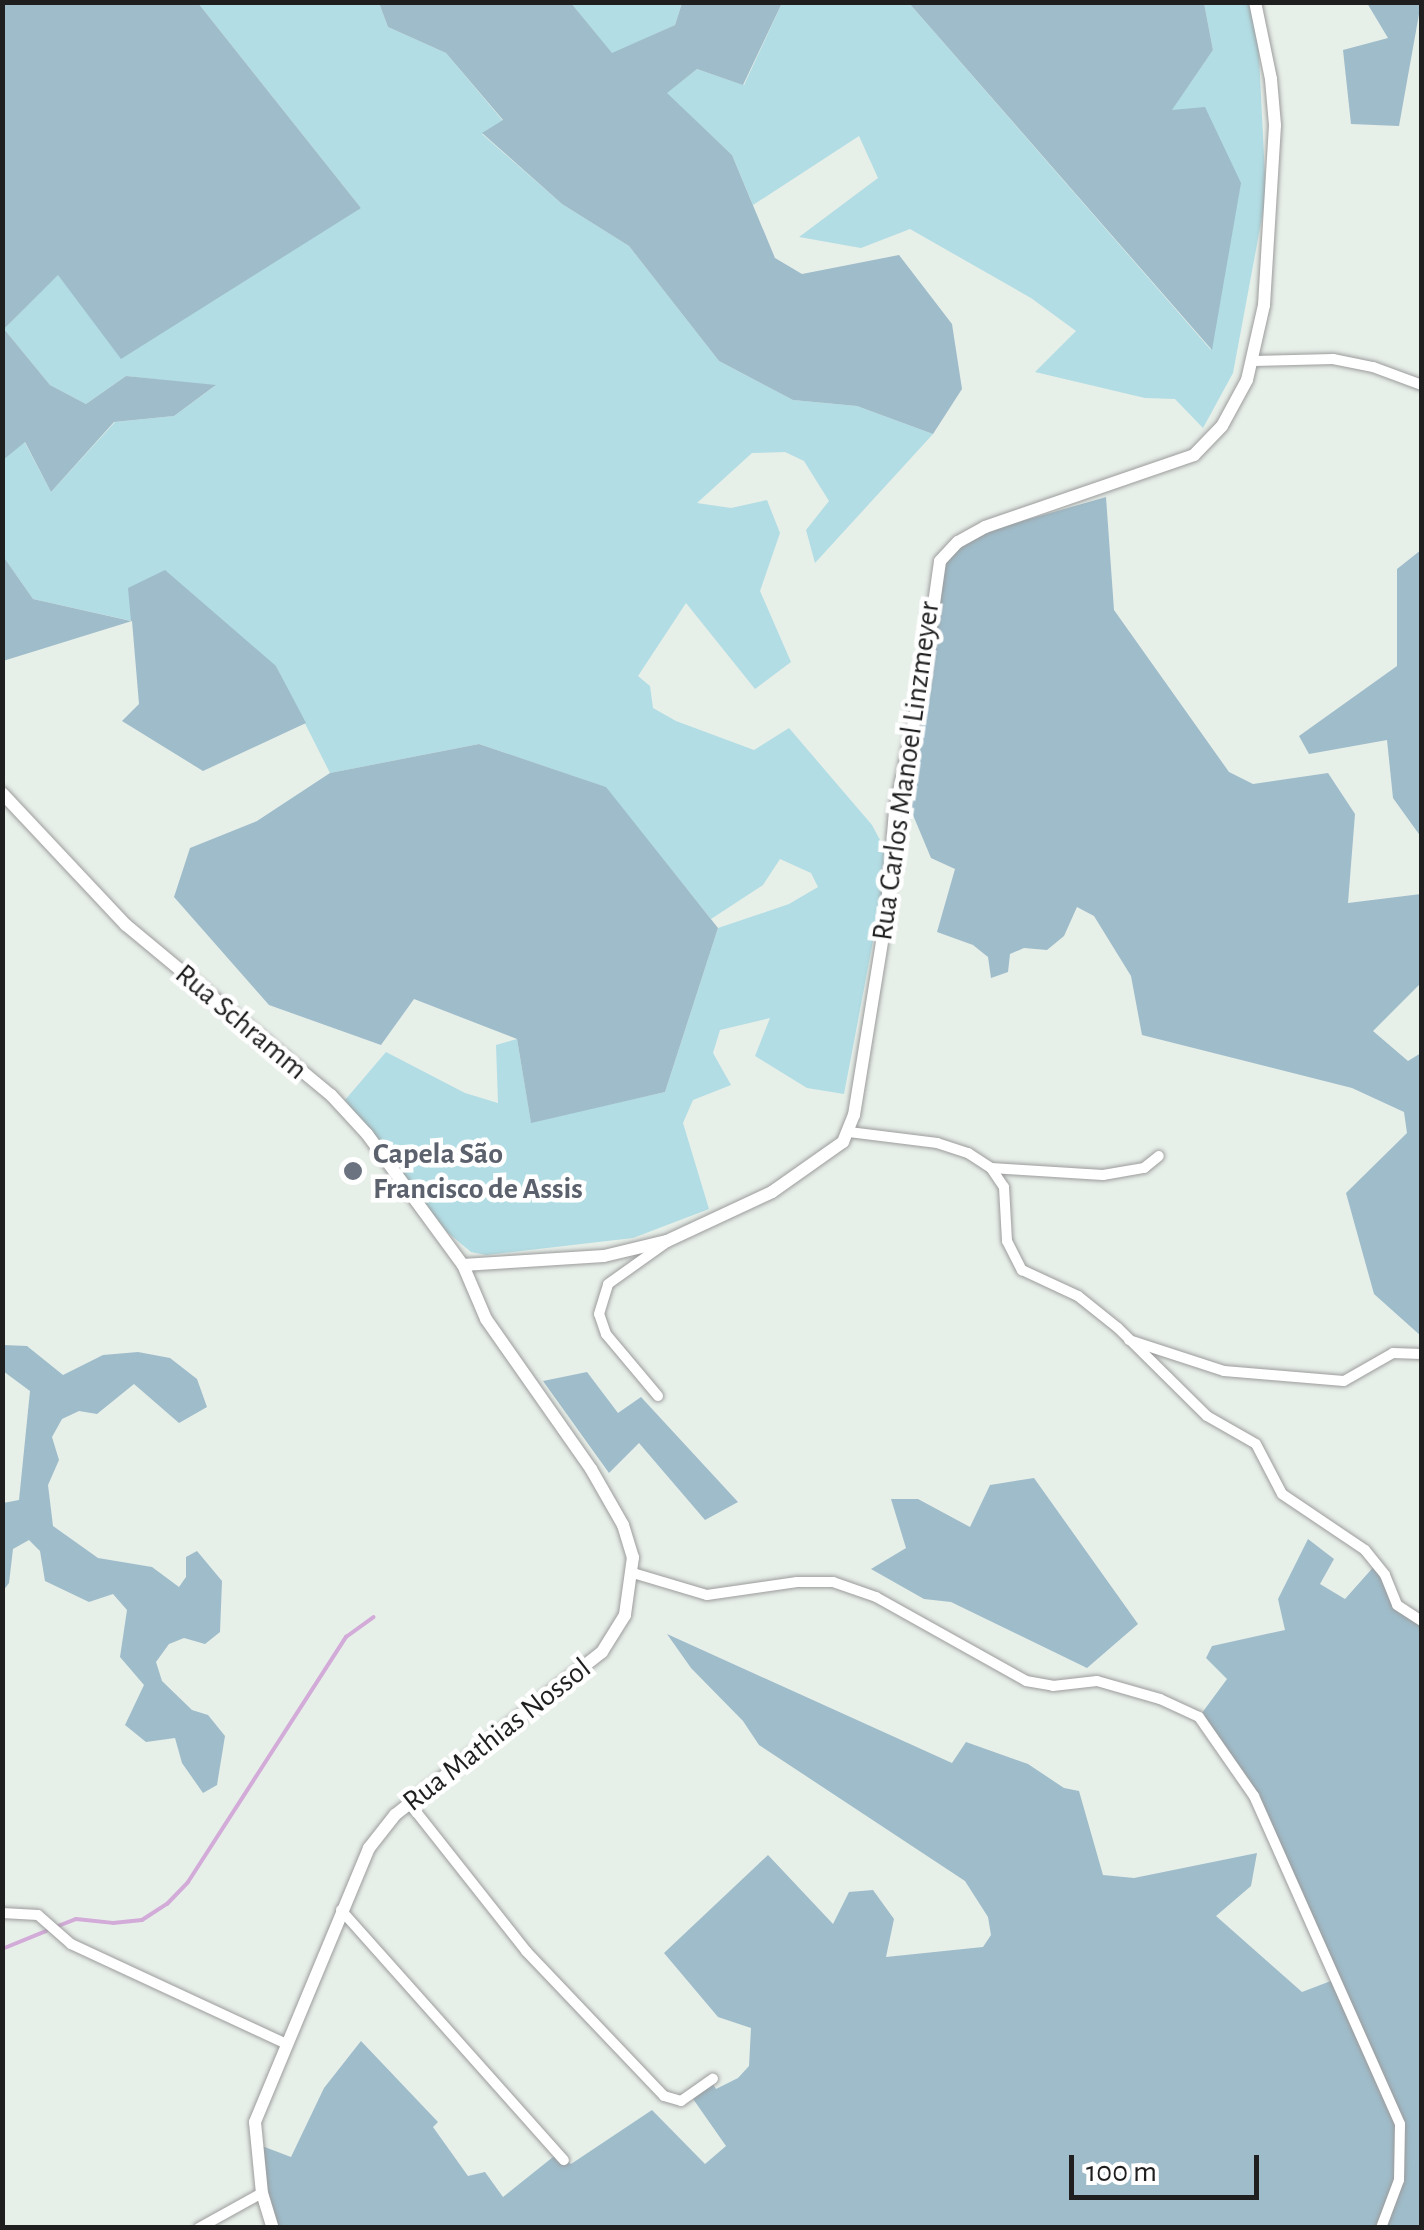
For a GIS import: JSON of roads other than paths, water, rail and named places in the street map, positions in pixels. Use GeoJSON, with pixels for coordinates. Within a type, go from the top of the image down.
{"type":"FeatureCollection","features":[{"type":"Feature","properties":{"kind":"street","name":"Rua Carlos Manoel Linzmeyer"},"geometry":{"type":"LineString","coordinates":[[849,1132],[886,918],[895,810],[924,680],[940,561],[958,542],[985,527],[1194,455],[1229,414],[1254,361],[1264,306],[1275,125],[1271,79],[1255,2]]}},
{"type":"Feature","properties":{"kind":"street"},"geometry":{"type":"LineString","coordinates":[[1254,361],[1334,360],[1374,367],[1422,386]]}},
{"type":"Feature","properties":{"kind":"street","name":"Rua Schramm"},"geometry":{"type":"LineString","coordinates":[[2,793],[126,926],[341,1105],[463,1265]]}},
{"type":"Feature","properties":{"kind":"street"},"geometry":{"type":"LineString","coordinates":[[658,1396],[606,1334],[599,1314],[608,1284],[668,1241],[772,1192],[831,1153],[849,1132],[937,1143],[968,1153],[991,1168],[1004,1187],[1007,1241],[1022,1270],[1069,1290],[1207,1416],[1256,1444],[1282,1494],[1365,1550],[1385,1574],[1397,1604],[1422,1621]]}},
{"type":"Feature","properties":{"kind":"street"},"geometry":{"type":"LineString","coordinates":[[991,1168],[1103,1175],[1144,1168],[1159,1156]]}},
{"type":"Feature","properties":{"kind":"street"},"geometry":{"type":"LineString","coordinates":[[463,1265],[604,1256],[668,1241]]}},
{"type":"Feature","properties":{"kind":"street","name":"Rua Mathias Nossol"},"geometry":{"type":"LineString","coordinates":[[273,2228],[262,2193],[255,2122],[340,1910],[376,1836],[410,1804],[602,1652],[625,1614],[632,1557],[615,1509],[486,1319],[463,1265]]}},
{"type":"Feature","properties":{"kind":"street"},"geometry":{"type":"LineString","coordinates":[[1128,1340],[1224,1371],[1344,1381],[1393,1353],[1422,1354]]}},
{"type":"Feature","properties":{"kind":"street"},"geometry":{"type":"LineString","coordinates":[[633,1573],[708,1595],[797,1582],[846,1586],[876,1597],[1026,1681],[1053,1686],[1097,1681],[1160,1699],[1199,1716],[1254,1796],[1400,2124],[1400,2180],[1381,2228]]}},
{"type":"Feature","properties":{"kind":"street"},"geometry":{"type":"LineString","coordinates":[[410,1804],[526,1951],[664,2096],[681,2101],[713,2079]]}},
{"type":"Feature","properties":{"kind":"street"},"geometry":{"type":"LineString","coordinates":[[340,1910],[564,2160]]}},
{"type":"Feature","properties":{"kind":"street"},"geometry":{"type":"LineString","coordinates":[[2,1913],[38,1915],[71,1944],[284,2043]]}},
{"type":"Feature","properties":{"kind":"street"},"geometry":{"type":"LineString","coordinates":[[199,2228],[262,2193]]}},
{"type":"Feature","properties":{"kind":"waterway"},"geometry":{"type":"LineString","coordinates":[[58,1926],[76,1919],[113,1923],[142,1920],[167,1904],[188,1882],[346,1637],[374,1617]]}},
{"type":"Feature","properties":{"kind":"waterway"},"geometry":{"type":"LineString","coordinates":[[2,1949],[46,1931]]}},
{"type":"Feature","properties":{"kind":"place","name":"Capela São Francisco de Assis"},"geometry":{"type":"Point","coordinates":[353,1171]}}]}
